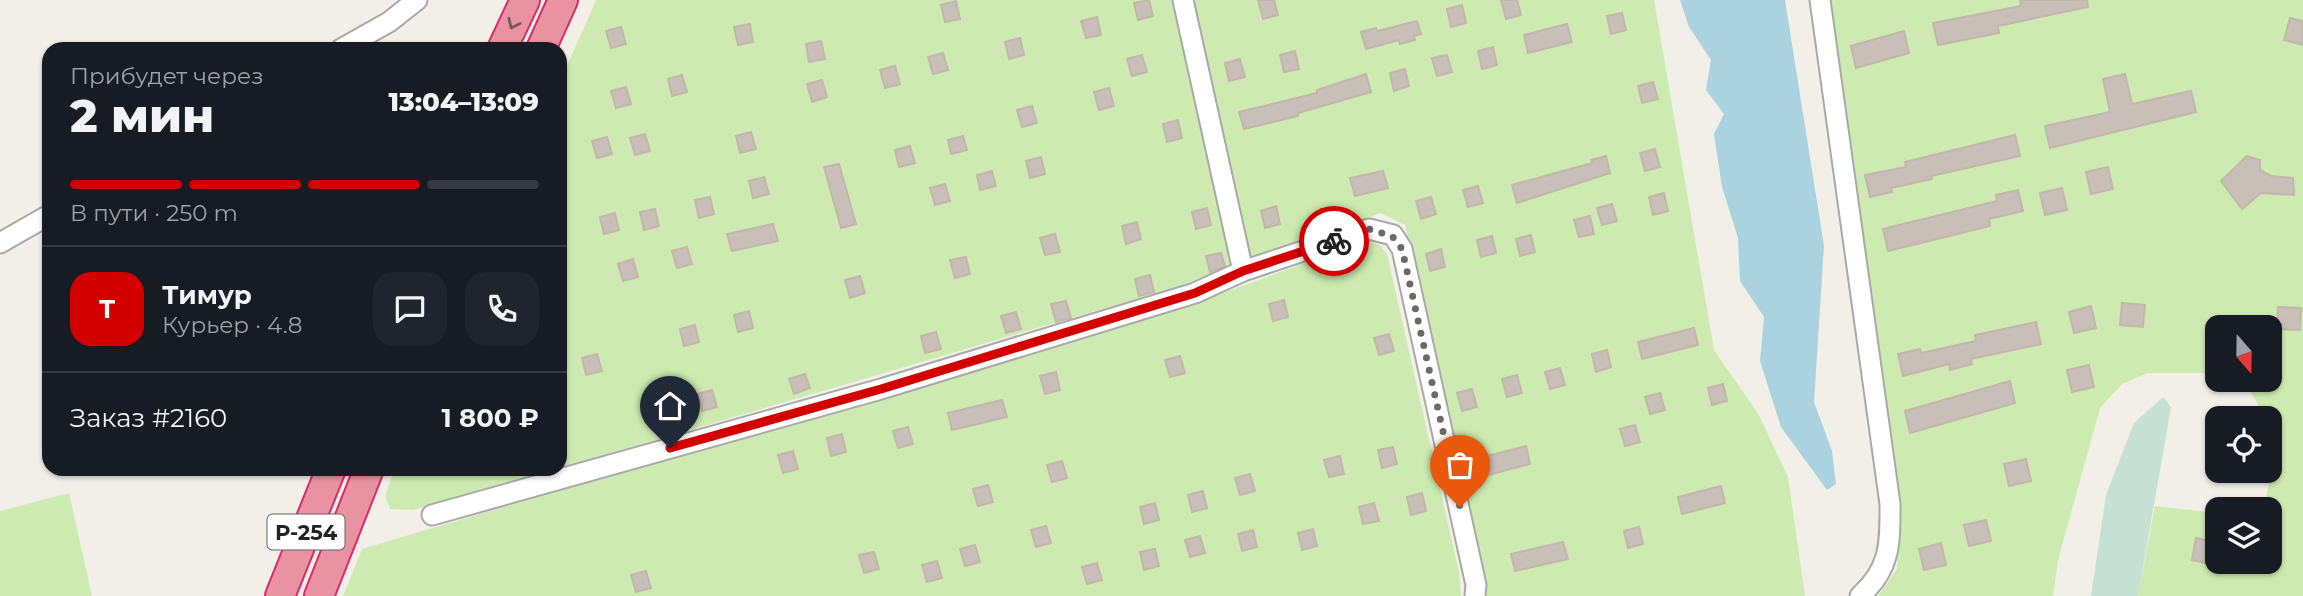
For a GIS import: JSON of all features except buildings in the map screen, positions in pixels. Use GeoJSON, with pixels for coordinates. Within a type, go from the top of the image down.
{"type":"FeatureCollection","features":[{"type":"Feature","properties":{"kind":"highway"},"geometry":{"type":"LineString","coordinates":[[505,42],[524,0]]}},
{"type":"Feature","properties":{"kind":"highway"},"geometry":{"type":"LineString","coordinates":[[544,42],[562,0]]}},
{"type":"Feature","properties":{"kind":"highway","name":"Р-254"},"geometry":{"type":"LineString","coordinates":[[280,596],[328,476]]}},
{"type":"Feature","properties":{"kind":"highway","name":"Р-254"},"geometry":{"type":"LineString","coordinates":[[319,596],[366,476]]}},
{"type":"Feature","properties":{"kind":"street"},"geometry":{"type":"LineString","coordinates":[[353,42],[389,22],[417,0]]}},
{"type":"Feature","properties":{"kind":"street"},"geometry":{"type":"LineString","coordinates":[[1183,0],[1243,271]]}},
{"type":"Feature","properties":{"kind":"street"},"geometry":{"type":"LineString","coordinates":[[1820,0],[1890,504],[1890,545],[1878,580],[1860,596]]}},
{"type":"Feature","properties":{"kind":"street"},"geometry":{"type":"LineString","coordinates":[[0,243],[42,219]]}},
{"type":"Feature","properties":{"kind":"street"},"geometry":{"type":"LineString","coordinates":[[432,515],[881,389],[1195,293],[1243,271],[1369,229],[1392,236],[1402,249],[1469,553],[1475,596]]}},
{"type":"Feature","properties":{"kind":"green space"},"geometry":{"type":"Polygon","coordinates":[[[596,0],[1654,0],[1714,350],[1759,415],[1788,477],[1805,596],[1483,596],[1405,225],[1381,213],[1167,290],[567,466],[567,66],[596,0]]]}},
{"type":"Feature","properties":{"kind":"green space"},"geometry":{"type":"Polygon","coordinates":[[[1830,0],[2303,0],[2303,596],[2138,596],[2155,506],[2205,512],[2205,574],[2282,574],[2282,497],[2266,497],[2269,483],[2282,483],[2282,406],[2258,406],[2251,392],[2282,392],[2282,315],[2205,315],[2205,374],[2148,373],[2122,384],[2100,408],[2058,560],[2053,596],[1878,596],[1897,569],[1901,521],[1838,86],[1830,0]]]}},
{"type":"Feature","properties":{"kind":"green space"},"geometry":{"type":"Polygon","coordinates":[[[1364,241],[1379,244],[1387,254],[1459,572],[1461,596],[343,596],[362,549],[1223,293],[1364,241]]]}},
{"type":"Feature","properties":{"kind":"green space"},"geometry":{"type":"Polygon","coordinates":[[[2163,397],[2171,407],[2138,596],[2091,596],[2106,495],[2134,423],[2163,397]]]}},
{"type":"Feature","properties":{"kind":"green space"},"geometry":{"type":"Polygon","coordinates":[[[392,476],[532,476],[413,510],[390,509],[385,496],[392,476]]]}},
{"type":"Feature","properties":{"kind":"green space"},"geometry":{"type":"Polygon","coordinates":[[[69,493],[92,596],[0,596],[0,511],[69,493]]]}},
{"type":"Feature","properties":{"kind":"water"},"geometry":{"type":"Polygon","coordinates":[[[1680,0],[1785,0],[1824,246],[1814,402],[1832,451],[1836,484],[1827,490],[1781,427],[1760,361],[1764,317],[1740,281],[1738,238],[1722,187],[1714,134],[1724,114],[1706,90],[1711,60],[1689,27],[1680,0]]]}},
{"type":"Feature","properties":{"kind":"way so far"},"geometry":{"type":"LineString","coordinates":[[1334,241],[1369,229],[1392,236],[1402,249],[1460,507]]}},
{"type":"Feature","properties":{"kind":"route"},"geometry":{"type":"LineString","coordinates":[[670,448],[881,389],[1195,293],[1243,271],[1334,241]]}}]}
